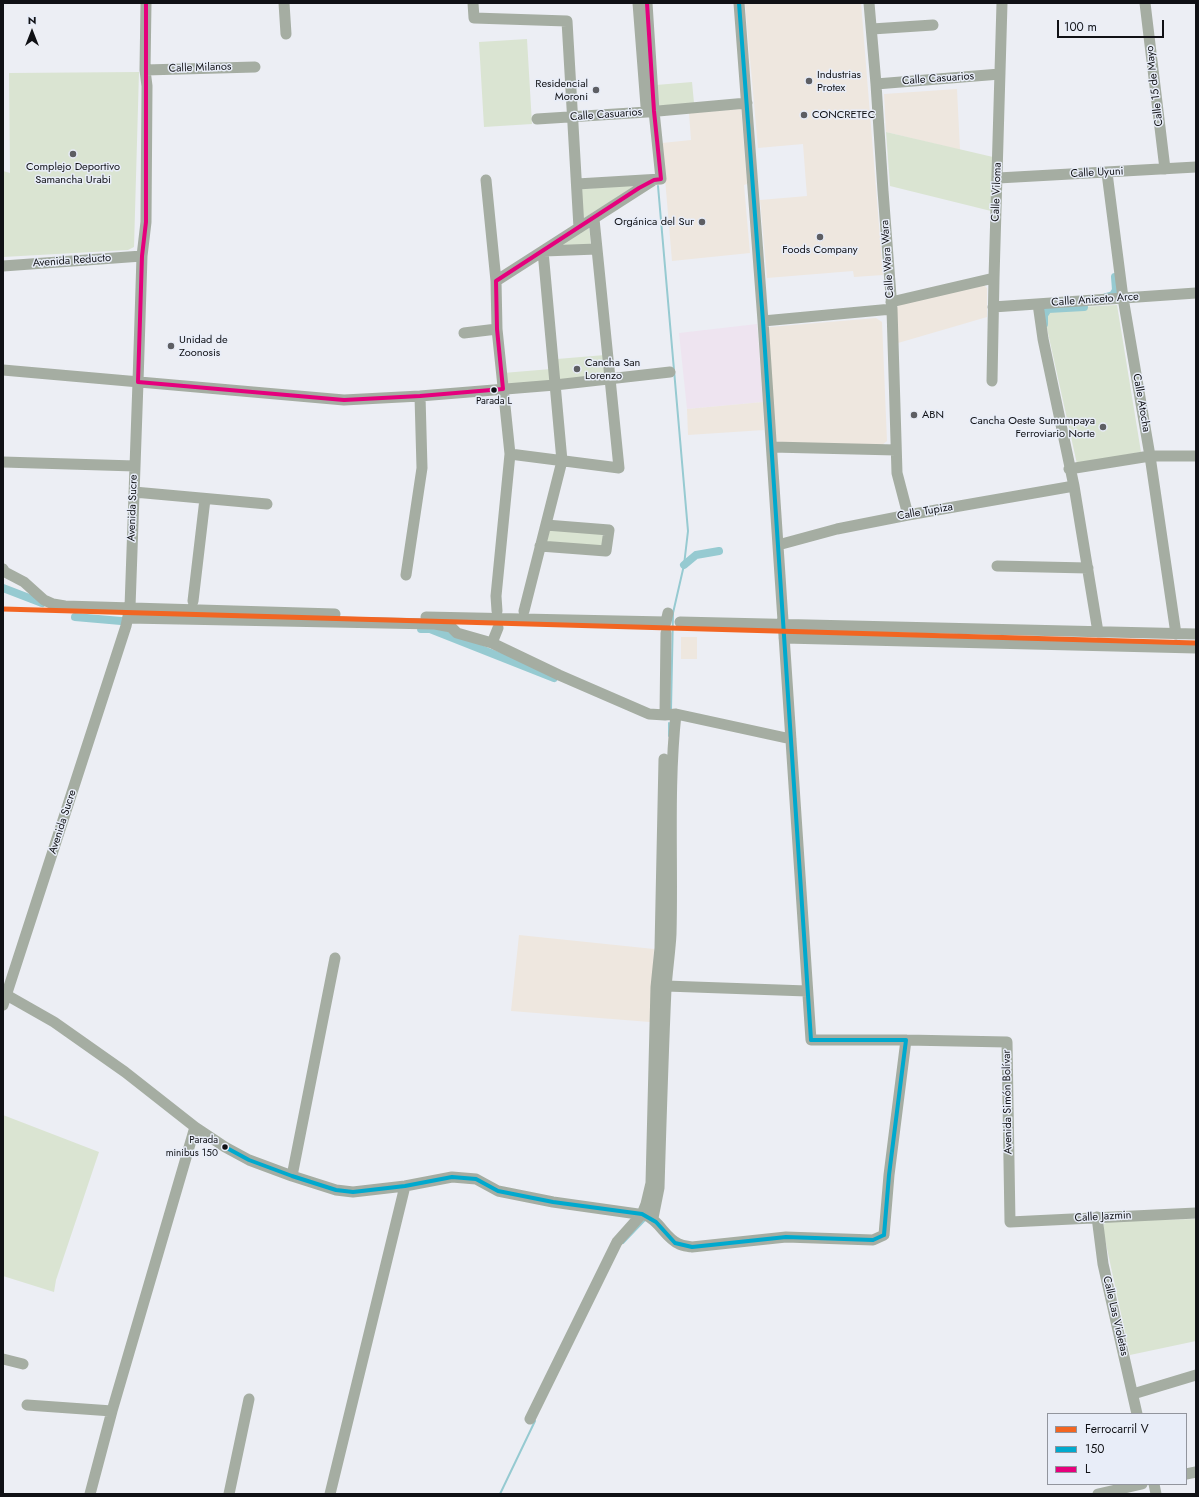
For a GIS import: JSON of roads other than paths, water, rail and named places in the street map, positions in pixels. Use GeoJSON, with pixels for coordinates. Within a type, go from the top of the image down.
{"type":"FeatureCollection","features":[{"type":"Feature","properties":{"kind":"street","name":"Avenida Sucre"},"geometry":{"type":"LineString","coordinates":[[4,998],[124,634],[129,612],[142,256],[146,222],[146,3]]}},
{"type":"Feature","properties":{"kind":"street"},"geometry":{"type":"LineString","coordinates":[[284,3],[286,34]]}},
{"type":"Feature","properties":{"kind":"street"},"geometry":{"type":"LineString","coordinates":[[473,3],[474,18],[567,21],[576,184],[580,228]]}},
{"type":"Feature","properties":{"kind":"street"},"geometry":{"type":"LineString","coordinates":[[638,3],[658,180]]}},
{"type":"Feature","properties":{"kind":"street"},"geometry":{"type":"LineString","coordinates":[[647,3],[651,112]]}},
{"type":"Feature","properties":{"kind":"street","name":"Avenida Simón Bolívar"},"geometry":{"type":"LineString","coordinates":[[738,3],[747,103],[772,447],[811,1040],[1007,1042],[1010,1222]]}},
{"type":"Feature","properties":{"kind":"street","name":"Calle Wara Wara"},"geometry":{"type":"LineString","coordinates":[[869,3],[892,306],[897,472],[908,515]]}},
{"type":"Feature","properties":{"kind":"street","name":"Calle Viloma"},"geometry":{"type":"LineString","coordinates":[[992,381],[1002,3]]}},
{"type":"Feature","properties":{"kind":"street","name":"Calle 15 de Mayo"},"geometry":{"type":"LineString","coordinates":[[1145,3],[1165,169]]}},
{"type":"Feature","properties":{"kind":"street"},"geometry":{"type":"LineString","coordinates":[[872,29],[933,25]]}},
{"type":"Feature","properties":{"kind":"street","name":"Calle Milanos"},"geometry":{"type":"LineString","coordinates":[[145,70],[254,67]]}},
{"type":"Feature","properties":{"kind":"street","name":"Calle Casuarios"},"geometry":{"type":"LineString","coordinates":[[876,84],[1000,74]]}},
{"type":"Feature","properties":{"kind":"street","name":"Calle Casuarios"},"geometry":{"type":"LineString","coordinates":[[537,119],[651,112],[747,103]]}},
{"type":"Feature","properties":{"kind":"street","name":"Calle Uyuni"},"geometry":{"type":"LineString","coordinates":[[998,178],[1196,167]]}},
{"type":"Feature","properties":{"kind":"street","name":"Calle Atocha"},"geometry":{"type":"LineString","coordinates":[[1107,173],[1124,298],[1150,456],[1176,634]]}},
{"type":"Feature","properties":{"kind":"street"},"geometry":{"type":"LineString","coordinates":[[486,180],[496,281],[497,329],[510,454],[496,596],[497,611]]}},
{"type":"Feature","properties":{"kind":"street"},"geometry":{"type":"LineString","coordinates":[[576,184],[658,180]]}},
{"type":"Feature","properties":{"kind":"street"},"geometry":{"type":"LineString","coordinates":[[496,281],[594,219],[639,188],[658,180]]}},
{"type":"Feature","properties":{"kind":"street"},"geometry":{"type":"LineString","coordinates":[[510,454],[620,468],[594,219]]}},
{"type":"Feature","properties":{"kind":"street"},"geometry":{"type":"LineString","coordinates":[[543,251],[597,249]]}},
{"type":"Feature","properties":{"kind":"street"},"geometry":{"type":"LineString","coordinates":[[524,611],[562,461],[543,251]]}},
{"type":"Feature","properties":{"kind":"street","name":"Avenida Reducto"},"geometry":{"type":"LineString","coordinates":[[3,266],[142,256]]}},
{"type":"Feature","properties":{"kind":"street"},"geometry":{"type":"LineString","coordinates":[[763,321],[892,306],[994,278]]}},
{"type":"Feature","properties":{"kind":"street","name":"Calle Aniceto Arce"},"geometry":{"type":"LineString","coordinates":[[993,307],[1196,293]]}},
{"type":"Feature","properties":{"kind":"street"},"geometry":{"type":"LineString","coordinates":[[1038,304],[1043,338],[1069,469],[1074,486],[1098,632]]}},
{"type":"Feature","properties":{"kind":"street"},"geometry":{"type":"LineString","coordinates":[[464,333],[497,329]]}},
{"type":"Feature","properties":{"kind":"street"},"geometry":{"type":"LineString","coordinates":[[3,370],[344,400],[420,396],[555,385],[670,372]]}},
{"type":"Feature","properties":{"kind":"street"},"geometry":{"type":"LineString","coordinates":[[406,575],[422,468],[420,396]]}},
{"type":"Feature","properties":{"kind":"street"},"geometry":{"type":"LineString","coordinates":[[772,447],[896,450]]}},
{"type":"Feature","properties":{"kind":"street"},"geometry":{"type":"LineString","coordinates":[[1069,469],[1150,456],[1196,456]]}},
{"type":"Feature","properties":{"kind":"street"},"geometry":{"type":"LineString","coordinates":[[3,462],[134,466]]}},
{"type":"Feature","properties":{"kind":"street","name":"Calle Tupiza"},"geometry":{"type":"LineString","coordinates":[[778,545],[837,529],[1074,486]]}},
{"type":"Feature","properties":{"kind":"street"},"geometry":{"type":"LineString","coordinates":[[134,492],[267,504]]}},
{"type":"Feature","properties":{"kind":"street"},"geometry":{"type":"LineString","coordinates":[[193,601],[205,499]]}},
{"type":"Feature","properties":{"kind":"street"},"geometry":{"type":"LineString","coordinates":[[540,546],[606,552],[609,530],[546,525]]}},
{"type":"Feature","properties":{"kind":"street"},"geometry":{"type":"LineString","coordinates":[[997,566],[1088,568]]}},
{"type":"Feature","properties":{"kind":"street"},"geometry":{"type":"LineString","coordinates":[[3,569],[5,572],[24,582],[44,600],[53,604],[65,606],[129,612],[435,624],[451,627],[457,633],[492,644],[649,714],[670,715],[791,739]]}},
{"type":"Feature","properties":{"kind":"street"},"geometry":{"type":"LineString","coordinates":[[129,612],[666,622],[668,613]]}},
{"type":"Feature","properties":{"kind":"street"},"geometry":{"type":"LineString","coordinates":[[680,622],[1196,634]]}},
{"type":"Feature","properties":{"kind":"street"},"geometry":{"type":"LineString","coordinates":[[492,644],[498,628]]}},
{"type":"Feature","properties":{"kind":"street"},"geometry":{"type":"LineString","coordinates":[[530,1419],[617,1242],[647,1216],[659,1188],[666,986],[671,937],[672,872],[670,822],[672,753],[666,633]]}},
{"type":"Feature","properties":{"kind":"street"},"geometry":{"type":"LineString","coordinates":[[784,638],[1196,648]]}},
{"type":"Feature","properties":{"kind":"street"},"geometry":{"type":"LineString","coordinates":[[647,1216],[646,1204],[651,1183],[656,987],[660,948],[664,759]]}},
{"type":"Feature","properties":{"kind":"street"},"geometry":{"type":"LineString","coordinates":[[292,1176],[336,958]]}},
{"type":"Feature","properties":{"kind":"street"},"geometry":{"type":"LineString","coordinates":[[666,986],[807,991]]}},
{"type":"Feature","properties":{"kind":"street"},"geometry":{"type":"LineString","coordinates":[[4,998],[54,1022],[119,1067],[195,1127],[249,1160],[292,1176],[336,1190],[353,1192],[404,1186],[452,1177],[476,1179],[498,1191],[553,1202],[647,1216],[674,1242],[680,1245],[692,1247],[786,1237],[873,1240],[884,1235],[889,1175],[906,1040]]}},
{"type":"Feature","properties":{"kind":"street"},"geometry":{"type":"LineString","coordinates":[[90,1494],[112,1411],[195,1127]]}},
{"type":"Feature","properties":{"kind":"street"},"geometry":{"type":"LineString","coordinates":[[330,1494],[404,1186]]}},
{"type":"Feature","properties":{"kind":"street","name":"Calle Jazmin"},"geometry":{"type":"LineString","coordinates":[[1010,1222],[1196,1213]]}},
{"type":"Feature","properties":{"kind":"street","name":"Calle Las Violetas"},"geometry":{"type":"LineString","coordinates":[[1097,1217],[1103,1264],[1138,1413]]}},
{"type":"Feature","properties":{"kind":"street"},"geometry":{"type":"LineString","coordinates":[[3,1359],[23,1364]]}},
{"type":"Feature","properties":{"kind":"street"},"geometry":{"type":"LineString","coordinates":[[1133,1394],[1196,1375]]}},
{"type":"Feature","properties":{"kind":"street"},"geometry":{"type":"LineString","coordinates":[[229,1494],[249,1399]]}},
{"type":"Feature","properties":{"kind":"street"},"geometry":{"type":"LineString","coordinates":[[27,1404],[112,1411]]}},
{"type":"Feature","properties":{"kind":"street"},"geometry":{"type":"LineString","coordinates":[[1098,1494],[1138,1485]]}},
{"type":"Feature","properties":{"kind":"waterway"},"geometry":{"type":"LineString","coordinates":[[658,186],[688,531],[684,565],[673,613],[671,709]]}},
{"type":"Feature","properties":{"kind":"waterway"},"geometry":{"type":"LineString","coordinates":[[1106,297],[1113,295],[1116,290],[1115,277]]}},
{"type":"Feature","properties":{"kind":"waterway"},"geometry":{"type":"LineString","coordinates":[[1044,324],[1044,315],[1048,309],[1084,307]]}},
{"type":"Feature","properties":{"kind":"waterway"},"geometry":{"type":"LineString","coordinates":[[684,565],[696,555],[719,551]]}},
{"type":"Feature","properties":{"kind":"waterway"},"geometry":{"type":"LineString","coordinates":[[3,588],[42,603]]}},
{"type":"Feature","properties":{"kind":"waterway"},"geometry":{"type":"LineString","coordinates":[[75,617],[121,621]]}},
{"type":"Feature","properties":{"kind":"waterway"},"geometry":{"type":"LineString","coordinates":[[421,629],[430,629],[554,678]]}},
{"type":"Feature","properties":{"kind":"waterway"},"geometry":{"type":"LineString","coordinates":[[669,723],[669,736]]}},
{"type":"Feature","properties":{"kind":"waterway"},"geometry":{"type":"LineString","coordinates":[[623,1243],[645,1220]]}},
{"type":"Feature","properties":{"kind":"waterway"},"geometry":{"type":"LineString","coordinates":[[500,1494],[535,1421]]}},
{"type":"Feature","properties":{"kind":"rail line","name":"V"},"geometry":{"type":"LineString","coordinates":[[3,609],[1196,643]]}},
{"type":"Feature","properties":{"kind":"place","name":"Industrias Protex"},"geometry":{"type":"Point","coordinates":[809,81]}},
{"type":"Feature","properties":{"kind":"place","name":"Residencial Moroni"},"geometry":{"type":"Point","coordinates":[596,90]}},
{"type":"Feature","properties":{"kind":"place","name":"CONCRETEC"},"geometry":{"type":"Point","coordinates":[804,115]}},
{"type":"Feature","properties":{"kind":"place","name":"Complejo Deportivo Samancha Urabi"},"geometry":{"type":"Point","coordinates":[73,154]}},
{"type":"Feature","properties":{"kind":"place","name":"Orgánica del Sur"},"geometry":{"type":"Point","coordinates":[702,222]}},
{"type":"Feature","properties":{"kind":"place","name":"Foods Company"},"geometry":{"type":"Point","coordinates":[820,237]}},
{"type":"Feature","properties":{"kind":"place","name":"Unidad de Zoonosis"},"geometry":{"type":"Point","coordinates":[171,346]}},
{"type":"Feature","properties":{"kind":"place","name":"Cancha San Lorenzo"},"geometry":{"type":"Point","coordinates":[577,369]}},
{"type":"Feature","properties":{"kind":"place","name":"Parada L"},"geometry":{"type":"Point","coordinates":[494,390]}},
{"type":"Feature","properties":{"kind":"place","name":"ABN"},"geometry":{"type":"Point","coordinates":[914,415]}},
{"type":"Feature","properties":{"kind":"place","name":"Cancha Oeste Sumumpaya Ferroviario Norte"},"geometry":{"type":"Point","coordinates":[1103,427]}},
{"type":"Feature","properties":{"kind":"place","name":"Parada minibus 150"},"geometry":{"type":"Point","coordinates":[225,1147]}}]}
